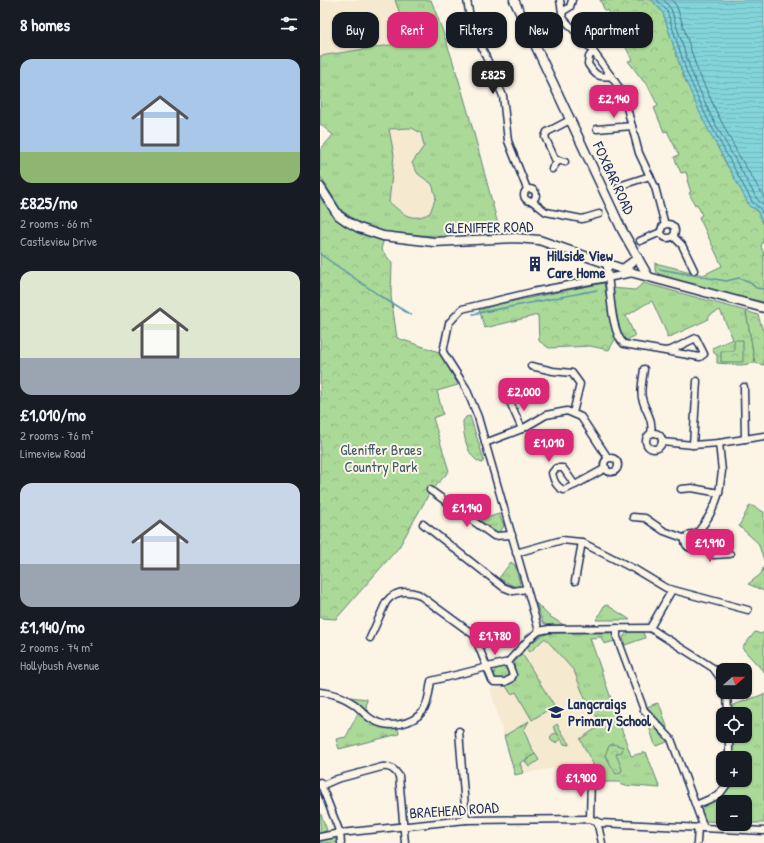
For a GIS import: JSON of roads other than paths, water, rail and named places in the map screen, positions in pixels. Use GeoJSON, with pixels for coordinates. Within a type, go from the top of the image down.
{"type":"FeatureCollection","features":[{"type":"Feature","properties":{"kind":"main road","name":"FOXBAR ROAD"},"geometry":{"type":"LineString","coordinates":[[514,0],[622,230],[648,276]]}},
{"type":"Feature","properties":{"kind":"main road","name":"GLENIFFER ROAD"},"geometry":{"type":"LineString","coordinates":[[320,187],[338,215],[348,222],[383,236],[434,242],[528,238],[552,243],[634,273],[764,308]]}},
{"type":"Feature","properties":{"kind":"main road"},"geometry":{"type":"LineString","coordinates":[[623,269],[638,258]]}},
{"type":"Feature","properties":{"kind":"street"},"geometry":{"type":"LineString","coordinates":[[467,0],[468,12],[503,96],[508,141],[527,189]]}},
{"type":"Feature","properties":{"kind":"street"},"geometry":{"type":"LineString","coordinates":[[560,0],[562,12],[570,7],[572,0]]}},
{"type":"Feature","properties":{"kind":"street"},"geometry":{"type":"LineString","coordinates":[[563,14],[568,24],[594,51],[611,76],[626,104],[639,153],[655,187],[665,225],[661,232],[640,241]]}},
{"type":"Feature","properties":{"kind":"street"},"geometry":{"type":"LineString","coordinates":[[594,51],[589,57],[588,64],[595,75],[601,78],[611,76]]}},
{"type":"Feature","properties":{"kind":"street"},"geometry":{"type":"LineString","coordinates":[[565,162],[556,160],[545,137],[547,132],[570,120]]}},
{"type":"Feature","properties":{"kind":"street"},"geometry":{"type":"LineString","coordinates":[[597,129],[632,126]]}},
{"type":"Feature","properties":{"kind":"street"},"geometry":{"type":"LineString","coordinates":[[552,169],[558,161]]}},
{"type":"Feature","properties":{"kind":"street"},"geometry":{"type":"LineString","coordinates":[[619,186],[650,176]]}},
{"type":"Feature","properties":{"kind":"street"},"geometry":{"type":"LineString","coordinates":[[527,189],[523,194],[524,198],[526,201],[532,201],[541,210],[582,219],[599,214]]}},
{"type":"Feature","properties":{"kind":"street"},"geometry":{"type":"LineString","coordinates":[[527,189],[532,189],[535,192],[536,198],[532,201]]}},
{"type":"Feature","properties":{"kind":"street"},"geometry":{"type":"LineString","coordinates":[[665,225],[670,225],[673,227],[675,232],[673,236]]}},
{"type":"Feature","properties":{"kind":"street"},"geometry":{"type":"LineString","coordinates":[[661,232],[667,238],[673,236]]}},
{"type":"Feature","properties":{"kind":"street"},"geometry":{"type":"LineString","coordinates":[[673,236],[682,245],[694,270]]}},
{"type":"Feature","properties":{"kind":"street"},"geometry":{"type":"LineString","coordinates":[[606,262],[613,316],[620,340],[624,344],[665,351],[672,354],[700,357],[704,354],[696,338],[671,350],[665,351]]}},
{"type":"Feature","properties":{"kind":"street"},"geometry":{"type":"LineString","coordinates":[[539,631],[478,417],[466,388],[443,352],[449,323],[462,309],[532,292],[634,273]]}},
{"type":"Feature","properties":{"kind":"street"},"geometry":{"type":"LineString","coordinates":[[531,366],[553,371],[572,373],[580,384],[573,413]]}},
{"type":"Feature","properties":{"kind":"street"},"geometry":{"type":"LineString","coordinates":[[644,369],[641,397],[650,415],[652,428],[651,434],[647,440],[650,447],[656,448],[662,442]]}},
{"type":"Feature","properties":{"kind":"street"},"geometry":{"type":"LineString","coordinates":[[693,445],[697,381]]}},
{"type":"Feature","properties":{"kind":"street"},"geometry":{"type":"LineString","coordinates":[[744,387],[744,439]]}},
{"type":"Feature","properties":{"kind":"street"},"geometry":{"type":"LineString","coordinates":[[510,402],[522,429]]}},
{"type":"Feature","properties":{"kind":"street"},"geometry":{"type":"LineString","coordinates":[[485,443],[522,429],[546,415],[567,411],[581,417],[608,458],[615,459],[618,465],[616,469],[612,471],[606,468]]}},
{"type":"Feature","properties":{"kind":"street"},"geometry":{"type":"LineString","coordinates":[[651,434],[658,434],[662,442]]}},
{"type":"Feature","properties":{"kind":"street"},"geometry":{"type":"LineString","coordinates":[[662,442],[693,445],[719,443],[764,436]]}},
{"type":"Feature","properties":{"kind":"street"},"geometry":{"type":"LineString","coordinates":[[686,539],[691,535],[695,536],[707,521],[715,507],[719,493],[722,470],[719,443]]}},
{"type":"Feature","properties":{"kind":"street"},"geometry":{"type":"LineString","coordinates":[[606,468],[605,462],[608,458]]}},
{"type":"Feature","properties":{"kind":"street"},"geometry":{"type":"LineString","coordinates":[[575,485],[606,468]]}},
{"type":"Feature","properties":{"kind":"street"},"geometry":{"type":"LineString","coordinates":[[681,489],[692,488],[719,493]]}},
{"type":"Feature","properties":{"kind":"street"},"geometry":{"type":"LineString","coordinates":[[430,490],[494,536],[512,535]]}},
{"type":"Feature","properties":{"kind":"street"},"geometry":{"type":"LineString","coordinates":[[633,516],[645,518],[664,531],[686,539]]}},
{"type":"Feature","properties":{"kind":"street"},"geometry":{"type":"LineString","coordinates":[[423,524],[503,587],[513,591],[527,588]]}},
{"type":"Feature","properties":{"kind":"street"},"geometry":{"type":"LineString","coordinates":[[695,536],[699,540],[697,546]]}},
{"type":"Feature","properties":{"kind":"street"},"geometry":{"type":"LineString","coordinates":[[686,539],[686,543],[690,548],[697,546],[714,555],[730,554]]}},
{"type":"Feature","properties":{"kind":"street"},"geometry":{"type":"LineString","coordinates":[[516,553],[562,540],[582,542],[672,590],[748,610]]}},
{"type":"Feature","properties":{"kind":"street"},"geometry":{"type":"LineString","coordinates":[[575,581],[582,542]]}},
{"type":"Feature","properties":{"kind":"street"},"geometry":{"type":"LineString","coordinates":[[650,628],[672,590]]}},
{"type":"Feature","properties":{"kind":"street"},"geometry":{"type":"LineString","coordinates":[[370,638],[386,602],[390,597],[403,591],[410,591],[418,594],[474,635],[494,682],[505,682],[511,679],[513,675],[508,662]]}},
{"type":"Feature","properties":{"kind":"street"},"geometry":{"type":"LineString","coordinates":[[617,628],[617,637],[644,710],[671,739],[696,805],[701,828],[697,843]]}},
{"type":"Feature","properties":{"kind":"street"},"geometry":{"type":"LineString","coordinates":[[320,692],[343,698],[354,704],[373,720],[379,723],[404,724],[423,710],[428,700],[431,681],[508,662],[529,639],[539,631],[549,629],[650,628],[713,668],[716,672]]}},
{"type":"Feature","properties":{"kind":"street"},"geometry":{"type":"LineString","coordinates":[[459,731],[466,820]]}},
{"type":"Feature","properties":{"kind":"street"},"geometry":{"type":"LineString","coordinates":[[341,843],[340,833],[321,784],[387,766],[395,769],[399,776],[405,843]]}},
{"type":"Feature","properties":{"kind":"street"},"geometry":{"type":"LineString","coordinates":[[590,819],[591,778]]}},
{"type":"Feature","properties":{"kind":"street"},"geometry":{"type":"LineString","coordinates":[[696,805],[719,795],[725,787]]}},
{"type":"Feature","properties":{"kind":"street","name":"BRAEHEAD ROAD"},"geometry":{"type":"LineString","coordinates":[[320,837],[340,833],[466,820],[590,819],[598,822],[764,831]]}},
{"type":"Feature","properties":{"kind":"street"},"geometry":{"type":"LineString","coordinates":[[598,822],[602,843]]}},
{"type":"Feature","properties":{"kind":"water"},"geometry":{"type":"Polygon","coordinates":[[[652,0],[764,0],[764,225],[756,209],[750,207],[703,120],[683,75],[663,13],[652,0]]]}},
{"type":"Feature","properties":{"kind":"waterway"},"geometry":{"type":"LineString","coordinates":[[320,254],[380,296],[411,315]]}},
{"type":"Feature","properties":{"kind":"waterway"},"geometry":{"type":"LineString","coordinates":[[659,269],[726,281],[739,278],[748,281],[756,288],[764,289]]}},
{"type":"Feature","properties":{"kind":"waterway"},"geometry":{"type":"LineString","coordinates":[[473,314],[597,290]]}},
{"type":"Feature","properties":{"kind":"place","name":"Hillside View Care Home"},"geometry":{"type":"Point","coordinates":[535,264]}},
{"type":"Feature","properties":{"kind":"place","name":"Langcraigs Primary School"},"geometry":{"type":"Point","coordinates":[556,712]}},
{"type":"Feature","properties":{"kind":"park label","name":"Gleniffer Braes Country Park"},"geometry":{"type":"Point","coordinates":[381,458]}}]}
